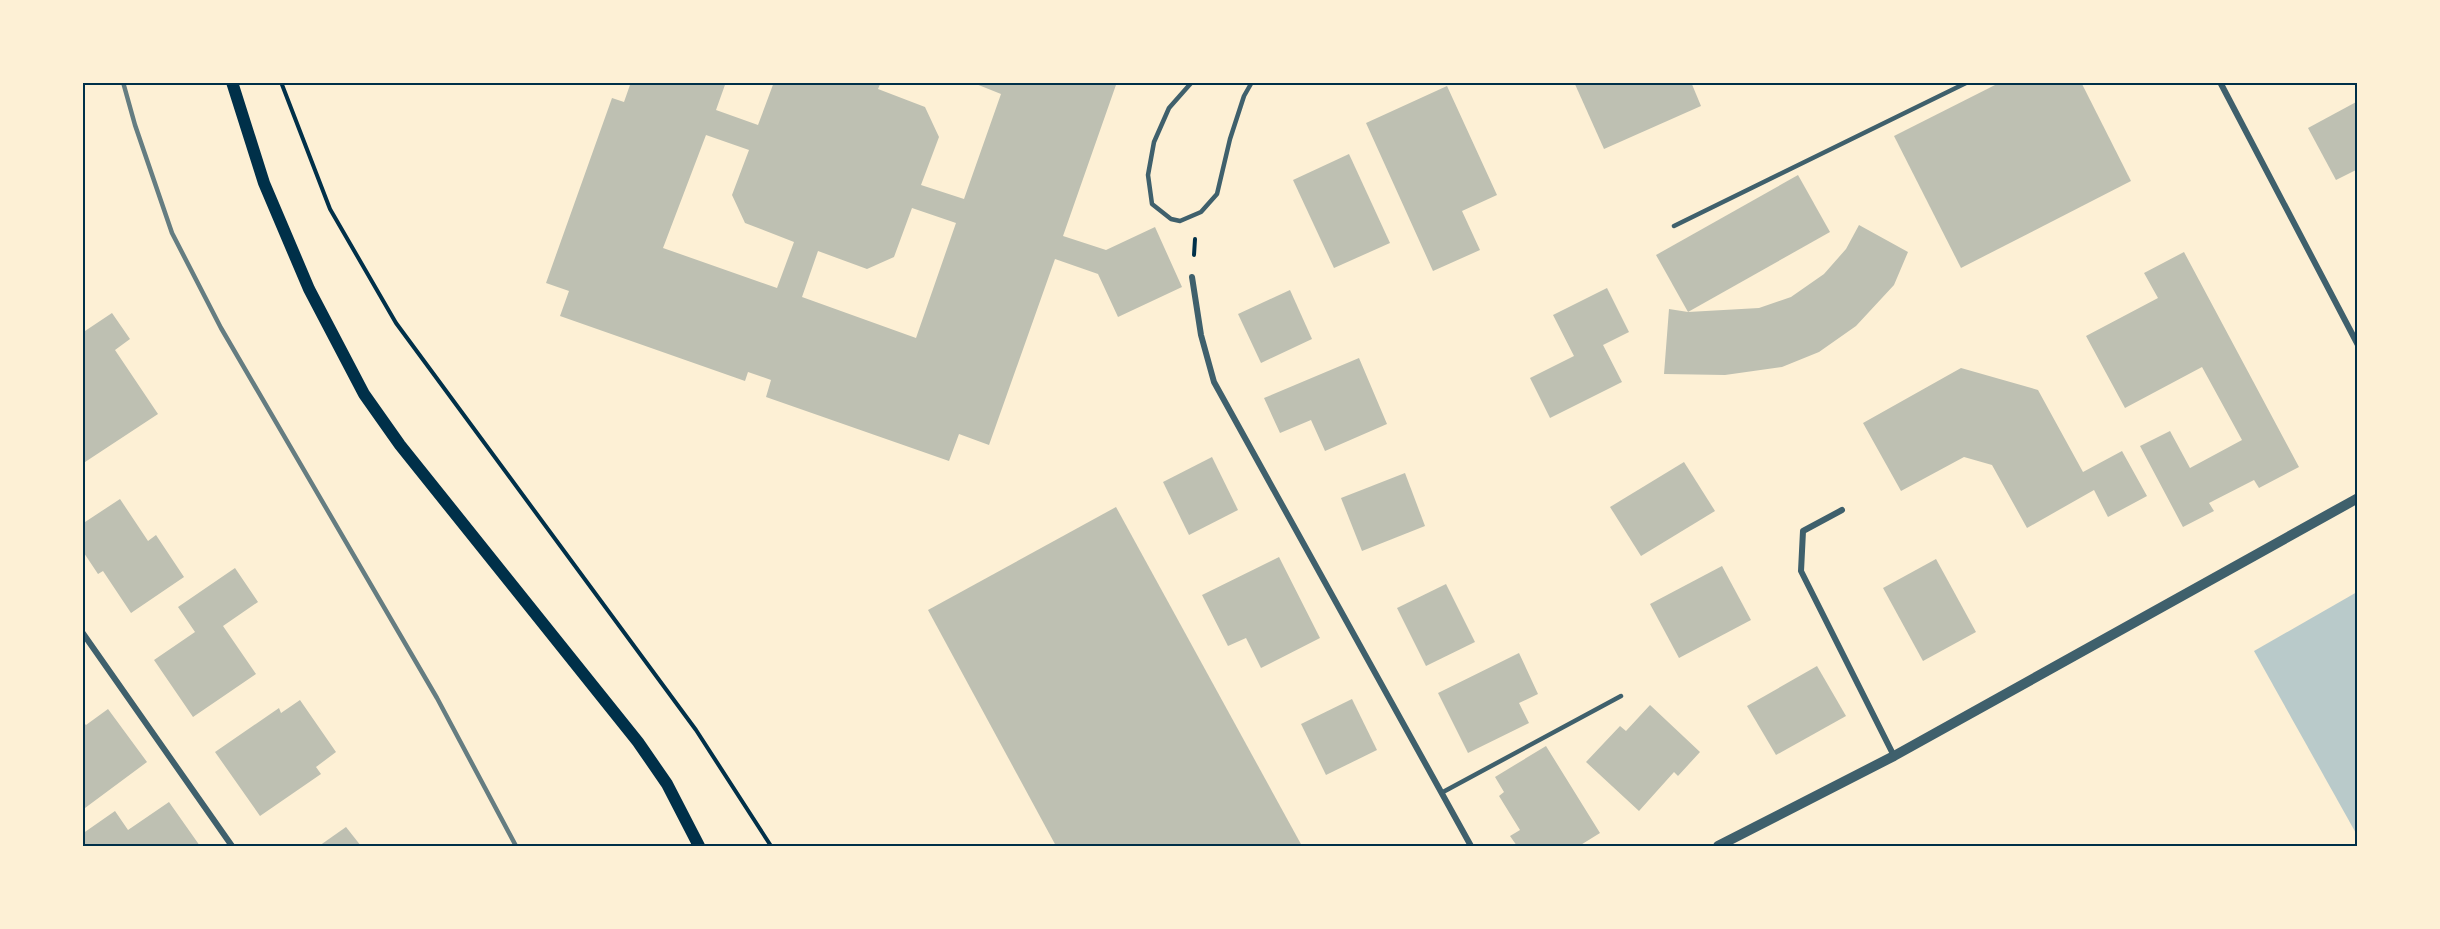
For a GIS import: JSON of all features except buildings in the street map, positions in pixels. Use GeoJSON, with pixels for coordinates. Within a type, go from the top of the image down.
{"type":"FeatureCollection","features":[{"type":"Feature","properties":{"kind":"main road"},"geometry":{"type":"LineString","coordinates":[[232,82],[264,183],[309,289],[364,394],[400,445],[638,742],[667,784],[699,846]]}},
{"type":"Feature","properties":{"kind":"street"},"geometry":{"type":"LineString","coordinates":[[2220,82],[2358,345]]}},
{"type":"Feature","properties":{"kind":"street"},"geometry":{"type":"LineString","coordinates":[[1192,278],[1201,335],[1214,382],[1471,846]]}},
{"type":"Feature","properties":{"kind":"street"},"geometry":{"type":"LineString","coordinates":[[1718,846],[1894,756],[2358,498]]}},
{"type":"Feature","properties":{"kind":"street"},"geometry":{"type":"LineString","coordinates":[[1842,510],[1803,531],[1801,571],[1894,756]]}},
{"type":"Feature","properties":{"kind":"street"},"geometry":{"type":"LineString","coordinates":[[82,632],[232,846]]}},
{"type":"Feature","properties":{"kind":"lane"},"geometry":{"type":"LineString","coordinates":[[1192,82],[1169,108],[1154,142],[1148,175],[1152,204],[1171,219],[1180,221],[1201,212],[1217,194],[1230,139],[1244,96],[1252,82]]}},
{"type":"Feature","properties":{"kind":"lane"},"geometry":{"type":"LineString","coordinates":[[1674,226],[1968,82]]}},
{"type":"Feature","properties":{"kind":"lane"},"geometry":{"type":"LineString","coordinates":[[1443,792],[1621,696]]}},
{"type":"Feature","properties":{"kind":"path"},"geometry":{"type":"LineString","coordinates":[[281,82],[330,209],[396,323],[696,730],[771,846]]}},
{"type":"Feature","properties":{"kind":"path"},"geometry":{"type":"LineString","coordinates":[[1192,278],[1194,243],[1201,212]]}},
{"type":"Feature","properties":{"kind":"shaded area"},"geometry":{"type":"Polygon","coordinates":[[[2357,592],[2357,835],[2254,651],[2357,592]]]}},
{"type":"Feature","properties":{"kind":"railway"},"geometry":{"type":"LineString","coordinates":[[123,82],[135,125],[172,233],[221,328],[437,698],[516,846]]}}]}
